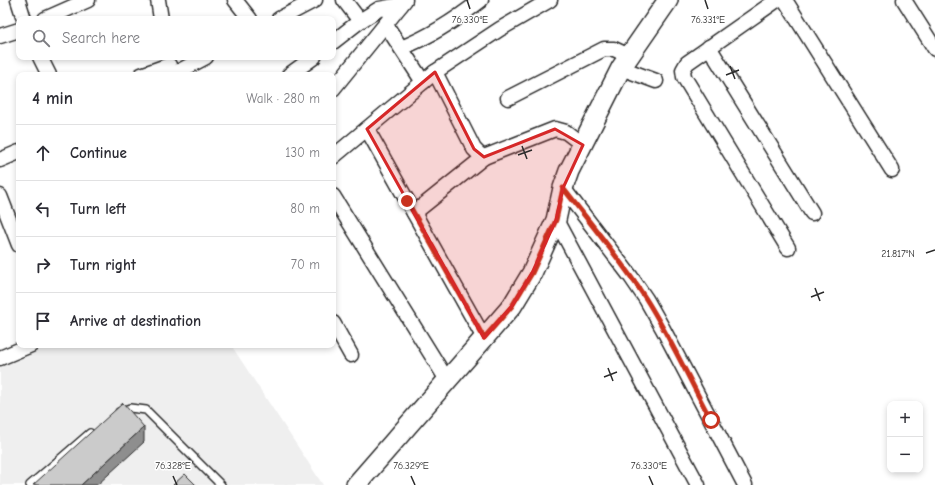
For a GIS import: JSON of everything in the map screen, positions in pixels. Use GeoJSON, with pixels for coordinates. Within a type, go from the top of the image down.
{"type":"FeatureCollection","features":[{"type":"Feature","properties":{"kind":"street"},"geometry":{"type":"LineString","coordinates":[[18,0],[23,16]]}},
{"type":"Feature","properties":{"kind":"street"},"geometry":{"type":"LineString","coordinates":[[52,16],[88,0]]}},
{"type":"Feature","properties":{"kind":"street"},"geometry":{"type":"LineString","coordinates":[[158,0],[161,16]]}},
{"type":"Feature","properties":{"kind":"street"},"geometry":{"type":"LineString","coordinates":[[235,0],[248,16]]}},
{"type":"Feature","properties":{"kind":"street"},"geometry":{"type":"LineString","coordinates":[[285,16],[315,0]]}},
{"type":"Feature","properties":{"kind":"street"},"geometry":{"type":"LineString","coordinates":[[344,0],[360,21]]}},
{"type":"Feature","properties":{"kind":"street"},"geometry":{"type":"LineString","coordinates":[[401,48],[416,42],[468,11],[481,0]]}},
{"type":"Feature","properties":{"kind":"street"},"geometry":{"type":"LineString","coordinates":[[336,154],[435,72],[500,29],[550,0]]}},
{"type":"Feature","properties":{"kind":"street"},"geometry":{"type":"LineString","coordinates":[[356,485],[512,306],[532,273],[556,220],[563,188],[569,171],[625,62],[668,0]]}},
{"type":"Feature","properties":{"kind":"street"},"geometry":{"type":"LineString","coordinates":[[777,0],[687,63],[683,70],[684,77],[788,248]]}},
{"type":"Feature","properties":{"kind":"street"},"geometry":{"type":"LineString","coordinates":[[785,0],[892,170]]}},
{"type":"Feature","properties":{"kind":"street"},"geometry":{"type":"LineString","coordinates":[[904,0],[935,49]]}},
{"type":"Feature","properties":{"kind":"street"},"geometry":{"type":"LineString","coordinates":[[336,40],[360,21],[379,9],[403,2]]}},
{"type":"Feature","properties":{"kind":"street"},"geometry":{"type":"LineString","coordinates":[[336,85],[403,2]]}},
{"type":"Feature","properties":{"kind":"street"},"geometry":{"type":"LineString","coordinates":[[386,25],[423,82]]}},
{"type":"Feature","properties":{"kind":"street"},"geometry":{"type":"LineString","coordinates":[[0,36],[16,31]]}},
{"type":"Feature","properties":{"kind":"street"},"geometry":{"type":"LineString","coordinates":[[709,47],[812,213]]}},
{"type":"Feature","properties":{"kind":"street"},"geometry":{"type":"LineString","coordinates":[[508,98],[604,49],[614,49],[625,62],[656,81]]}},
{"type":"Feature","properties":{"kind":"street"},"geometry":{"type":"LineString","coordinates":[[42,60],[48,72]]}},
{"type":"Feature","properties":{"kind":"street"},"geometry":{"type":"LineString","coordinates":[[153,72],[196,60]]}},
{"type":"Feature","properties":{"kind":"street"},"geometry":{"type":"LineString","coordinates":[[293,72],[310,60]]}},
{"type":"Feature","properties":{"kind":"street"},"geometry":{"type":"LineString","coordinates":[[435,72],[474,149],[484,157]]}},
{"type":"Feature","properties":{"kind":"street"},"geometry":{"type":"LineString","coordinates":[[366,129],[484,338]]}},
{"type":"Feature","properties":{"kind":"street"},"geometry":{"type":"LineString","coordinates":[[414,213],[484,157],[555,129],[566,132],[583,145]]}},
{"type":"Feature","properties":{"kind":"street"},"geometry":{"type":"LineString","coordinates":[[0,160],[16,153]]}},
{"type":"Feature","properties":{"kind":"street"},"geometry":{"type":"LineString","coordinates":[[563,188],[646,299],[745,485]]}},
{"type":"Feature","properties":{"kind":"street"},"geometry":{"type":"LineString","coordinates":[[0,196],[16,236]]}},
{"type":"Feature","properties":{"kind":"street"},"geometry":{"type":"LineString","coordinates":[[336,201],[447,380]]}},
{"type":"Feature","properties":{"kind":"street"},"geometry":{"type":"LineString","coordinates":[[556,220],[698,485]]}},
{"type":"Feature","properties":{"kind":"street"},"geometry":{"type":"LineString","coordinates":[[336,328],[351,355]]}},
{"type":"Feature","properties":{"kind":"street"},"geometry":{"type":"LineString","coordinates":[[0,358],[24,348]]}},
{"type":"Feature","properties":{"kind":"lane"},"geometry":{"type":"LineString","coordinates":[[111,415],[130,408],[146,410],[221,485]]}},
{"type":"Feature","properties":{"kind":"lane"},"geometry":{"type":"LineString","coordinates":[[30,485],[94,430]]}},
{"type":"Feature","properties":{"kind":"highlighted area"},"geometry":{"type":"Polygon","coordinates":[[[435,72],[474,149],[484,157],[555,129],[583,145],[563,188],[556,220],[532,273],[512,306],[484,338],[367,129],[435,72]]]}},
{"type":"Feature","properties":{"kind":"shaded area"},"geometry":{"type":"Polygon","coordinates":[[[41,348],[233,348],[323,485],[0,485],[0,367],[41,348]]]}},
{"type":"Feature","properties":{"kind":"building"},"geometry":{"type":"Polygon","coordinates":[[[123,403],[144,427],[81,485],[33,485],[123,403]]]}},
{"type":"Feature","properties":{"kind":"building"},"geometry":{"type":"Polygon","coordinates":[[[185,474],[196,485],[173,485],[185,474]]]}},
{"type":"Feature","properties":{"kind":"route"},"geometry":{"type":"LineString","coordinates":[[407,201],[484,338],[512,306],[532,273],[556,220],[563,188],[646,299],[711,420]]}}]}
